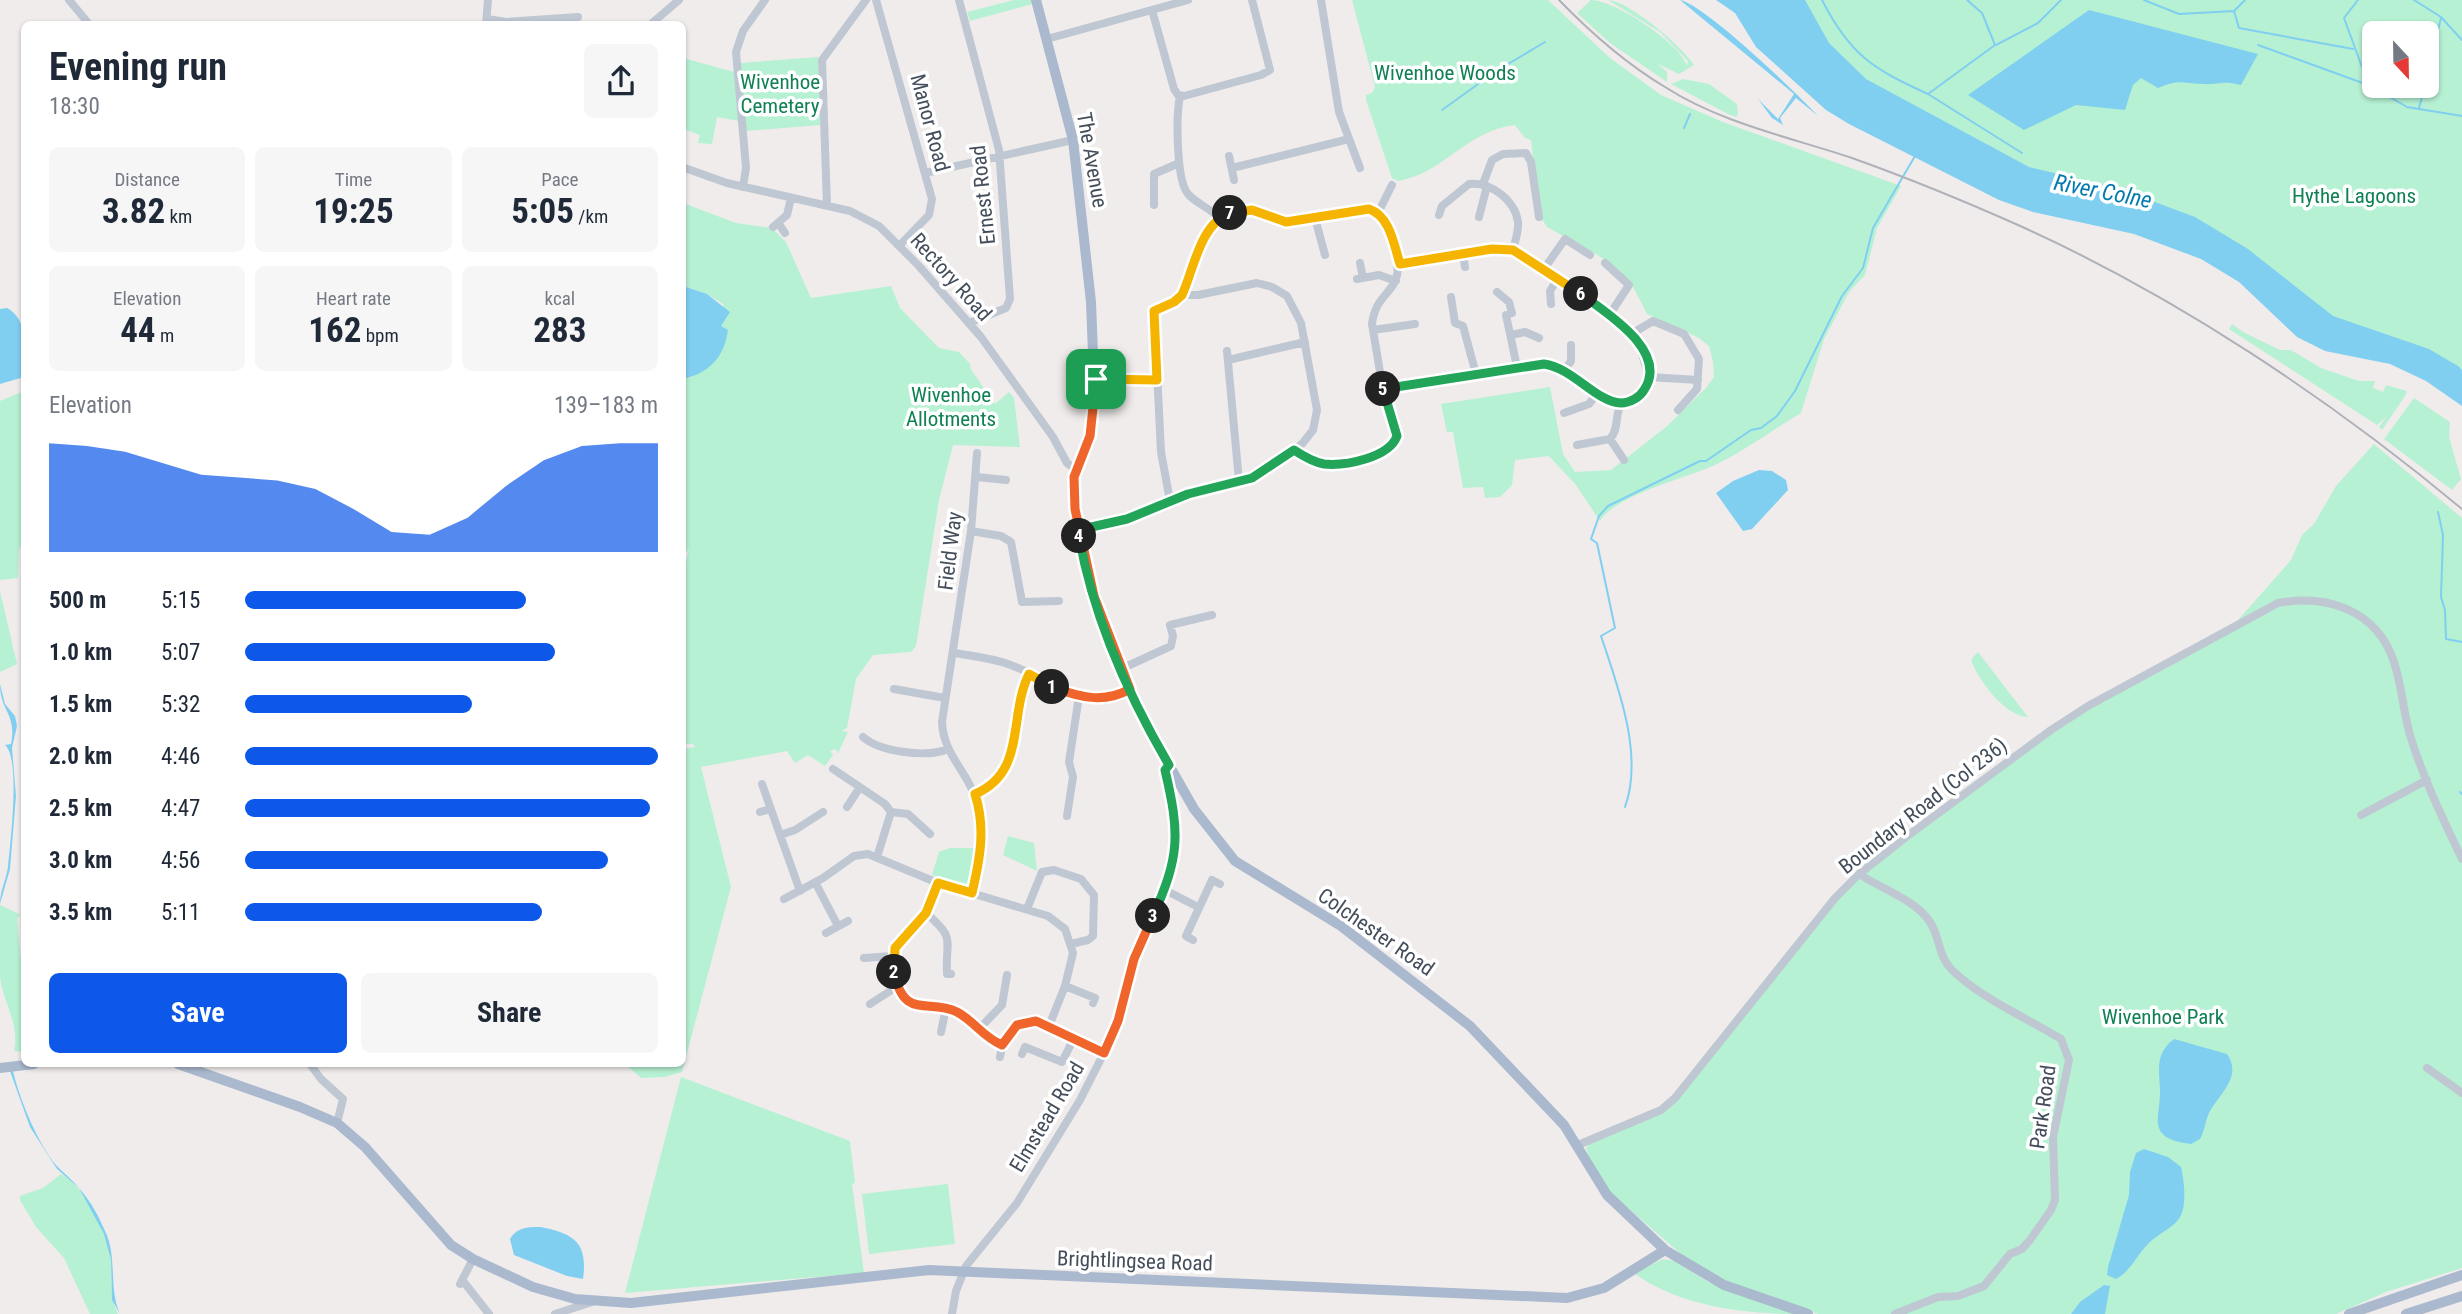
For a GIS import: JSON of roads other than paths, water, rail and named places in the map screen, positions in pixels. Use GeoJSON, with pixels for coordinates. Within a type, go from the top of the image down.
{"type":"FeatureCollection","features":[{"type":"Feature","properties":{"kind":"main road","name":"The Avenue"},"geometry":{"type":"LineString","coordinates":[[1037,0],[1073,139],[1093,330],[1096,379],[1090,436],[1075,469]]}},
{"type":"Feature","properties":{"kind":"main road","name":"Colchester Road"},"geometry":{"type":"LineString","coordinates":[[1075,469],[1073,486],[1078,530],[1094,596],[1121,669],[1169,765],[1200,819],[1235,861],[1365,943],[1470,1026],[1544,1101],[1578,1145],[1607,1195],[1665,1250],[1724,1285],[1808,1314]]}},
{"type":"Feature","properties":{"kind":"main road"},"geometry":{"type":"LineString","coordinates":[[0,1068],[21,1066]]}},
{"type":"Feature","properties":{"kind":"main road"},"geometry":{"type":"LineString","coordinates":[[187,1067],[337,1123],[377,1160],[438,1234],[473,1259]]}},
{"type":"Feature","properties":{"kind":"main road","name":"Brightlingsea Road"},"geometry":{"type":"LineString","coordinates":[[473,1259],[533,1287],[593,1302],[619,1303],[929,1270],[1567,1298],[1604,1288],[1665,1250]]}},
{"type":"Feature","properties":{"kind":"main road"},"geometry":{"type":"LineString","coordinates":[[2350,1314],[2462,1275]]}},
{"type":"Feature","properties":{"kind":"main road"},"geometry":{"type":"LineString","coordinates":[[2406,1314],[2462,1296]]}},
{"type":"Feature","properties":{"kind":"street"},"geometry":{"type":"LineString","coordinates":[[69,0],[86,21]]}},
{"type":"Feature","properties":{"kind":"street"},"geometry":{"type":"LineString","coordinates":[[487,21],[488,0]]}},
{"type":"Feature","properties":{"kind":"street"},"geometry":{"type":"LineString","coordinates":[[743,187],[745,154],[736,52],[743,31],[765,0]]}},
{"type":"Feature","properties":{"kind":"street"},"geometry":{"type":"LineString","coordinates":[[827,205],[822,60],[866,0]]}},
{"type":"Feature","properties":{"kind":"street","name":"Manor Road"},"geometry":{"type":"LineString","coordinates":[[876,0],[925,173],[932,208],[926,219],[900,245]]}},
{"type":"Feature","properties":{"kind":"street","name":"Ernest Road"},"geometry":{"type":"LineString","coordinates":[[959,0],[1000,156],[1010,302],[1006,308],[969,323]]}},
{"type":"Feature","properties":{"kind":"street"},"geometry":{"type":"LineString","coordinates":[[1046,39],[1188,0]]}},
{"type":"Feature","properties":{"kind":"street"},"geometry":{"type":"LineString","coordinates":[[1180,96],[1261,75],[1270,70],[1252,0]]}},
{"type":"Feature","properties":{"kind":"street"},"geometry":{"type":"LineString","coordinates":[[1321,0],[1339,112],[1360,168]]}},
{"type":"Feature","properties":{"kind":"street"},"geometry":{"type":"LineString","coordinates":[[652,21],[672,2]]}},
{"type":"Feature","properties":{"kind":"street"},"geometry":{"type":"LineString","coordinates":[[1152,10],[1174,89],[1180,96],[1178,164],[1185,190],[1219,218]]}},
{"type":"Feature","properties":{"kind":"street"},"geometry":{"type":"LineString","coordinates":[[541,21],[576,20]]}},
{"type":"Feature","properties":{"kind":"street"},"geometry":{"type":"LineString","coordinates":[[925,173],[1073,139]]}},
{"type":"Feature","properties":{"kind":"street"},"geometry":{"type":"LineString","coordinates":[[1232,168],[1349,139]]}},
{"type":"Feature","properties":{"kind":"street"},"geometry":{"type":"LineString","coordinates":[[1479,217],[1492,160],[1503,154],[1527,153],[1531,162],[1539,217]]}},
{"type":"Feature","properties":{"kind":"street"},"geometry":{"type":"LineString","coordinates":[[1229,156],[1234,180]]}},
{"type":"Feature","properties":{"kind":"street"},"geometry":{"type":"LineString","coordinates":[[1151,201],[1154,174],[1178,164]]}},
{"type":"Feature","properties":{"kind":"street","name":"Rectory Road"},"geometry":{"type":"LineString","coordinates":[[686,168],[743,187],[850,211],[870,220],[900,245],[969,323],[1054,437],[1067,463],[1075,469]]}},
{"type":"Feature","properties":{"kind":"street"},"geometry":{"type":"LineString","coordinates":[[1439,215],[1442,206],[1462,188],[1485,185],[1504,197],[1515,213],[1518,223],[1513,250]]}},
{"type":"Feature","properties":{"kind":"street"},"geometry":{"type":"LineString","coordinates":[[1378,213],[1392,186]]}},
{"type":"Feature","properties":{"kind":"street"},"geometry":{"type":"LineString","coordinates":[[785,233],[776,225],[788,215],[791,198]]}},
{"type":"Feature","properties":{"kind":"street"},"geometry":{"type":"LineString","coordinates":[[1170,501],[1162,468],[1154,311],[1174,302],[1182,295],[1203,240],[1219,218],[1239,211],[1255,211],[1282,222],[1364,209],[1378,213],[1385,222],[1400,264],[1396,281],[1375,313],[1373,330],[1383,388],[1397,436],[1386,451],[1331,464],[1312,460],[1294,450]]}},
{"type":"Feature","properties":{"kind":"street"},"geometry":{"type":"LineString","coordinates":[[1315,218],[1325,254]]}},
{"type":"Feature","properties":{"kind":"street"},"geometry":{"type":"LineString","coordinates":[[1545,269],[1564,239],[1590,255]]}},
{"type":"Feature","properties":{"kind":"street"},"geometry":{"type":"LineString","coordinates":[[1400,264],[1463,254],[1513,250],[1545,269],[1633,333],[1647,363],[1649,377],[1641,394],[1618,407],[1616,430],[1610,439],[1576,444]]}},
{"type":"Feature","properties":{"kind":"street"},"geometry":{"type":"LineString","coordinates":[[1463,254],[1465,267]]}},
{"type":"Feature","properties":{"kind":"street"},"geometry":{"type":"LineString","coordinates":[[1360,263],[1360,278],[1379,275],[1396,281]]}},
{"type":"Feature","properties":{"kind":"street"},"geometry":{"type":"LineString","coordinates":[[1605,263],[1629,285],[1609,314]]}},
{"type":"Feature","properties":{"kind":"street"},"geometry":{"type":"LineString","coordinates":[[1551,304],[1550,291],[1558,278]]}},
{"type":"Feature","properties":{"kind":"street"},"geometry":{"type":"LineString","coordinates":[[1078,530],[1127,519],[1188,494],[1256,475],[1310,436],[1317,414],[1305,342],[1299,316],[1292,302],[1272,287],[1251,284],[1198,295],[1182,295]]}},
{"type":"Feature","properties":{"kind":"street"},"geometry":{"type":"LineString","coordinates":[[1497,292],[1509,302],[1512,313],[1506,315],[1517,367]]}},
{"type":"Feature","properties":{"kind":"street"},"geometry":{"type":"LineString","coordinates":[[1451,297],[1451,312],[1455,323],[1462,327],[1476,374]]}},
{"type":"Feature","properties":{"kind":"street"},"geometry":{"type":"LineString","coordinates":[[1633,333],[1653,321],[1684,334],[1699,359],[1697,389],[1678,410]]}},
{"type":"Feature","properties":{"kind":"street"},"geometry":{"type":"LineString","coordinates":[[1373,330],[1415,324]]}},
{"type":"Feature","properties":{"kind":"street"},"geometry":{"type":"LineString","coordinates":[[1511,335],[1525,332],[1539,338]]}},
{"type":"Feature","properties":{"kind":"street"},"geometry":{"type":"LineString","coordinates":[[1239,481],[1227,355],[1305,342]]}},
{"type":"Feature","properties":{"kind":"street"},"geometry":{"type":"LineString","coordinates":[[1565,370],[1571,361],[1571,345]]}},
{"type":"Feature","properties":{"kind":"street"},"geometry":{"type":"LineString","coordinates":[[1383,388],[1544,364],[1565,370],[1598,392],[1622,403]]}},
{"type":"Feature","properties":{"kind":"street"},"geometry":{"type":"LineString","coordinates":[[1649,377],[1698,380]]}},
{"type":"Feature","properties":{"kind":"street"},"geometry":{"type":"LineString","coordinates":[[1096,379],[1157,380]]}},
{"type":"Feature","properties":{"kind":"street"},"geometry":{"type":"LineString","coordinates":[[1564,413],[1589,404],[1598,392]]}},
{"type":"Feature","properties":{"kind":"street"},"geometry":{"type":"LineString","coordinates":[[1610,439],[1624,460]]}},
{"type":"Feature","properties":{"kind":"street","name":"Field Way"},"geometry":{"type":"LineString","coordinates":[[948,750],[942,730],[945,698],[955,653],[971,531],[977,453]]}},
{"type":"Feature","properties":{"kind":"street"},"geometry":{"type":"LineString","coordinates":[[977,477],[1006,480]]}},
{"type":"Feature","properties":{"kind":"street"},"geometry":{"type":"LineString","coordinates":[[971,531],[1001,536],[1012,542],[1023,602],[1059,601]]}},
{"type":"Feature","properties":{"kind":"street","name":"Boundary Road (Col 236)"},"geometry":{"type":"LineString","coordinates":[[1578,1145],[1661,1110],[1685,1087],[1835,898],[1859,874],[2058,725],[2278,603],[2304,598],[2332,602],[2365,619],[2393,658],[2409,733],[2462,859]]}},
{"type":"Feature","properties":{"kind":"street"},"geometry":{"type":"LineString","coordinates":[[1121,669],[1171,646],[1173,636],[1170,625],[1212,615]]}},
{"type":"Feature","properties":{"kind":"street"},"geometry":{"type":"LineString","coordinates":[[955,653],[1008,664],[1079,696],[1109,698],[1130,689]]}},
{"type":"Feature","properties":{"kind":"street"},"geometry":{"type":"LineString","coordinates":[[975,794],[990,787],[1004,771],[1029,674]]}},
{"type":"Feature","properties":{"kind":"street"},"geometry":{"type":"LineString","coordinates":[[894,689],[945,698]]}},
{"type":"Feature","properties":{"kind":"street"},"geometry":{"type":"LineString","coordinates":[[1065,812],[1073,777],[1069,762],[1079,696]]}},
{"type":"Feature","properties":{"kind":"street"},"geometry":{"type":"LineString","coordinates":[[863,737],[888,748],[934,754],[948,750],[975,794],[980,818],[981,850],[972,893]]}},
{"type":"Feature","properties":{"kind":"street","name":"Elmstead Road"},"geometry":{"type":"LineString","coordinates":[[952,1314],[962,1272],[1017,1203],[1069,1120],[1118,1021],[1134,959],[1173,867],[1175,814],[1165,770],[1169,765]]}},
{"type":"Feature","properties":{"kind":"street"},"geometry":{"type":"LineString","coordinates":[[833,769],[891,812],[908,814],[930,834]]}},
{"type":"Feature","properties":{"kind":"street"},"geometry":{"type":"LineString","coordinates":[[2361,815],[2427,780]]}},
{"type":"Feature","properties":{"kind":"street"},"geometry":{"type":"LineString","coordinates":[[762,784],[800,891]]}},
{"type":"Feature","properties":{"kind":"street"},"geometry":{"type":"LineString","coordinates":[[847,807],[860,787]]}},
{"type":"Feature","properties":{"kind":"street"},"geometry":{"type":"LineString","coordinates":[[760,813],[771,809]]}},
{"type":"Feature","properties":{"kind":"street"},"geometry":{"type":"LineString","coordinates":[[780,835],[816,822],[823,812]]}},
{"type":"Feature","properties":{"kind":"street"},"geometry":{"type":"LineString","coordinates":[[877,857],[891,812]]}},
{"type":"Feature","properties":{"kind":"street"},"geometry":{"type":"LineString","coordinates":[[784,899],[816,883],[854,856],[868,854],[938,883],[1027,909],[1059,923],[1071,944],[1072,962],[1049,1026]]}},
{"type":"Feature","properties":{"kind":"street"},"geometry":{"type":"LineString","coordinates":[[1027,909],[1042,872],[1054,870],[1084,880],[1094,895],[1094,932],[1088,940],[1071,944]]}},
{"type":"Feature","properties":{"kind":"street","name":"Park Road"},"geometry":{"type":"LineString","coordinates":[[1859,874],[1925,915],[1946,963],[1999,1003],[2061,1039],[2068,1060],[2053,1137],[2055,1200],[2042,1225],[2022,1250],[2010,1254],[1984,1286],[1958,1296],[1938,1297],[1895,1314]]}},
{"type":"Feature","properties":{"kind":"street"},"geometry":{"type":"LineString","coordinates":[[1186,937],[1198,907],[1216,882],[1203,876]]}},
{"type":"Feature","properties":{"kind":"street"},"geometry":{"type":"LineString","coordinates":[[816,883],[838,926]]}},
{"type":"Feature","properties":{"kind":"street"},"geometry":{"type":"LineString","coordinates":[[938,883],[926,913],[901,937],[893,956],[898,986],[916,1005],[946,1009],[962,1015],[978,1030],[1002,1045]]}},
{"type":"Feature","properties":{"kind":"street"},"geometry":{"type":"LineString","coordinates":[[1165,890],[1198,907]]}},
{"type":"Feature","properties":{"kind":"street"},"geometry":{"type":"LineString","coordinates":[[926,913],[947,936],[947,974],[951,974]]}},
{"type":"Feature","properties":{"kind":"street"},"geometry":{"type":"LineString","coordinates":[[826,933],[848,921]]}},
{"type":"Feature","properties":{"kind":"street"},"geometry":{"type":"LineString","coordinates":[[864,958],[893,956]]}},
{"type":"Feature","properties":{"kind":"street"},"geometry":{"type":"LineString","coordinates":[[978,1030],[1002,1005],[1007,975]]}},
{"type":"Feature","properties":{"kind":"street"},"geometry":{"type":"LineString","coordinates":[[870,1004],[898,986]]}},
{"type":"Feature","properties":{"kind":"street"},"geometry":{"type":"LineString","coordinates":[[1065,986],[1095,998],[1093,1003]]}},
{"type":"Feature","properties":{"kind":"street"},"geometry":{"type":"LineString","coordinates":[[941,1032],[946,1009]]}},
{"type":"Feature","properties":{"kind":"street"},"geometry":{"type":"LineString","coordinates":[[1000,1056],[1002,1045],[1017,1025],[1036,1021],[1104,1053]]}},
{"type":"Feature","properties":{"kind":"street"},"geometry":{"type":"LineString","coordinates":[[1022,1054],[1025,1047],[1062,1062],[1074,1038]]}},
{"type":"Feature","properties":{"kind":"street"},"geometry":{"type":"LineString","coordinates":[[312,1067],[343,1099],[337,1123]]}},
{"type":"Feature","properties":{"kind":"street"},"geometry":{"type":"LineString","coordinates":[[2427,1068],[2462,1093]]}},
{"type":"Feature","properties":{"kind":"street"},"geometry":{"type":"LineString","coordinates":[[473,1259],[461,1282],[489,1314]]}},
{"type":"Feature","properties":{"kind":"street"},"geometry":{"type":"LineString","coordinates":[[555,1314],[593,1302]]}},
{"type":"Feature","properties":{"kind":"water"},"geometry":{"type":"Polygon","coordinates":[[[1680,0],[1692,5],[1729,33],[1818,116],[1796,98],[1780,118],[1783,125],[1772,118],[1758,99],[1778,119],[1794,94],[1680,0]]]}},
{"type":"Feature","properties":{"kind":"water","name":"River Colne"},"geometry":{"type":"Polygon","coordinates":[[[1716,0],[1805,0],[1829,43],[1866,79],[2029,167],[2117,188],[2195,217],[2248,249],[2333,316],[2429,349],[2458,366],[2462,370],[2462,406],[2426,381],[2390,364],[2325,351],[2297,337],[2239,282],[2201,259],[2134,234],[2033,212],[1999,200],[1849,124],[1826,110],[1756,47],[1735,13],[1716,0]]]}},
{"type":"Feature","properties":{"kind":"water"},"geometry":{"type":"Polygon","coordinates":[[[2089,10],[2258,54],[2241,85],[2180,82],[2158,88],[2141,78],[2133,85],[2125,110],[2076,105],[2024,130],[1968,95],[2089,10]]]}},
{"type":"Feature","properties":{"kind":"water"},"geometry":{"type":"Polygon","coordinates":[[[686,287],[707,294],[730,312],[721,326],[728,330],[719,356],[708,368],[686,378],[686,287]]]}},
{"type":"Feature","properties":{"kind":"water"},"geometry":{"type":"Polygon","coordinates":[[[7,308],[21,324],[21,378],[0,384],[0,309],[7,308]]]}},
{"type":"Feature","properties":{"kind":"water"},"geometry":{"type":"Polygon","coordinates":[[[1759,470],[1772,471],[1786,480],[1788,490],[1752,529],[1743,531],[1716,493],[1733,481],[1759,470]]]}},
{"type":"Feature","properties":{"kind":"water"},"geometry":{"type":"Polygon","coordinates":[[[0,684],[5,704],[15,716],[17,726],[12,748],[16,796],[10,869],[0,904],[8,867],[14,784],[10,753],[5,745],[11,744],[12,725],[3,701],[0,684]]]}},
{"type":"Feature","properties":{"kind":"water"},"geometry":{"type":"Polygon","coordinates":[[[2174,1039],[2227,1054],[2231,1062],[2228,1085],[2209,1113],[2200,1139],[2191,1144],[2166,1137],[2158,1125],[2161,1056],[2174,1039]]]}},
{"type":"Feature","properties":{"kind":"water"},"geometry":{"type":"Polygon","coordinates":[[[10,1071],[13,1071],[26,1110],[46,1151],[30,1127],[10,1071]]]}},
{"type":"Feature","properties":{"kind":"water"},"geometry":{"type":"Polygon","coordinates":[[[2144,1149],[2168,1157],[2181,1167],[2183,1208],[2175,1223],[2151,1241],[2126,1272],[2116,1279],[2107,1275],[2108,1267],[2129,1195],[2130,1172],[2136,1153],[2144,1149]]]}},
{"type":"Feature","properties":{"kind":"water"},"geometry":{"type":"Polygon","coordinates":[[[47,1153],[79,1188],[57,1169],[47,1153]]]}},
{"type":"Feature","properties":{"kind":"water"},"geometry":{"type":"Polygon","coordinates":[[[79,1188],[97,1213],[109,1241],[112,1262],[114,1293],[120,1314],[112,1300],[111,1260],[104,1234],[79,1188]]]}},
{"type":"Feature","properties":{"kind":"water"},"geometry":{"type":"Polygon","coordinates":[[[541,1227],[570,1237],[581,1248],[583,1279],[567,1276],[514,1255],[510,1239],[513,1235],[523,1228],[541,1227]]]}},
{"type":"Feature","properties":{"kind":"water"},"geometry":{"type":"Polygon","coordinates":[[[2104,1285],[2110,1286],[2105,1314],[2071,1314],[2080,1302],[2104,1285]]]}},
{"type":"Feature","properties":{"kind":"waterway"},"geometry":{"type":"LineString","coordinates":[[1822,0],[1843,34],[1865,58],[1878,68],[1928,94]]}},
{"type":"Feature","properties":{"kind":"waterway"},"geometry":{"type":"LineString","coordinates":[[1967,0],[1982,13],[1995,45],[1928,94],[2022,153]]}},
{"type":"Feature","properties":{"kind":"waterway"},"geometry":{"type":"LineString","coordinates":[[1996,45],[2038,23],[2061,0]]}},
{"type":"Feature","properties":{"kind":"waterway"},"geometry":{"type":"LineString","coordinates":[[2144,0],[2179,14],[2234,11],[2245,0]]}},
{"type":"Feature","properties":{"kind":"waterway"},"geometry":{"type":"LineString","coordinates":[[2358,0],[2344,18],[2362,67]]}},
{"type":"Feature","properties":{"kind":"waterway"},"geometry":{"type":"LineString","coordinates":[[2414,0],[2441,17],[2462,40]]}},
{"type":"Feature","properties":{"kind":"waterway"},"geometry":{"type":"LineString","coordinates":[[2234,11],[2239,28],[2353,49]]}},
{"type":"Feature","properties":{"kind":"waterway"},"geometry":{"type":"LineString","coordinates":[[2440,22],[2441,18]]}},
{"type":"Feature","properties":{"kind":"waterway"},"geometry":{"type":"LineString","coordinates":[[1508,64],[1545,42]]}},
{"type":"Feature","properties":{"kind":"waterway"},"geometry":{"type":"LineString","coordinates":[[2258,45],[2371,86],[2407,107],[2462,116]]}},
{"type":"Feature","properties":{"kind":"waterway"},"geometry":{"type":"LineString","coordinates":[[1442,110],[1499,69]]}},
{"type":"Feature","properties":{"kind":"waterway"},"geometry":{"type":"LineString","coordinates":[[2419,108],[2422,98]]}},
{"type":"Feature","properties":{"kind":"waterway"},"geometry":{"type":"LineString","coordinates":[[1684,128],[1690,114]]}},
{"type":"Feature","properties":{"kind":"waterway"},"geometry":{"type":"LineString","coordinates":[[1625,807],[1632,766],[1630,743],[1621,699],[1601,636],[1615,628],[1597,543],[1591,539],[1599,516],[1608,506],[1700,461],[1706,461],[1777,416],[1795,391],[1842,296],[1863,268],[1873,228],[1915,156]]}},
{"type":"Feature","properties":{"kind":"waterway"},"geometry":{"type":"LineString","coordinates":[[2438,512],[2443,535],[2441,597],[2445,610],[2446,639],[2462,642]]}},
{"type":"Feature","properties":{"kind":"railway"},"geometry":{"type":"LineString","coordinates":[[1559,0],[1622,58],[1687,100],[1732,120],[1852,158],[1936,190],[2018,225],[2135,284],[2250,352],[2359,428],[2462,509]]}},
{"type":"Feature","properties":{"kind":"park label","name":"Wivenhoe Woods"},"geometry":{"type":"Point","coordinates":[1445,73]}},
{"type":"Feature","properties":{"kind":"park label","name":"Wivenhoe Cemetery"},"geometry":{"type":"Point","coordinates":[780,94]}},
{"type":"Feature","properties":{"kind":"park label","name":"Hythe Lagoons"},"geometry":{"type":"Point","coordinates":[2354,196]}},
{"type":"Feature","properties":{"kind":"park label","name":"Wivenhoe Allotments"},"geometry":{"type":"Point","coordinates":[951,407]}},
{"type":"Feature","properties":{"kind":"park label","name":"Wivenhoe Park"},"geometry":{"type":"Point","coordinates":[2163,1017]}}]}
